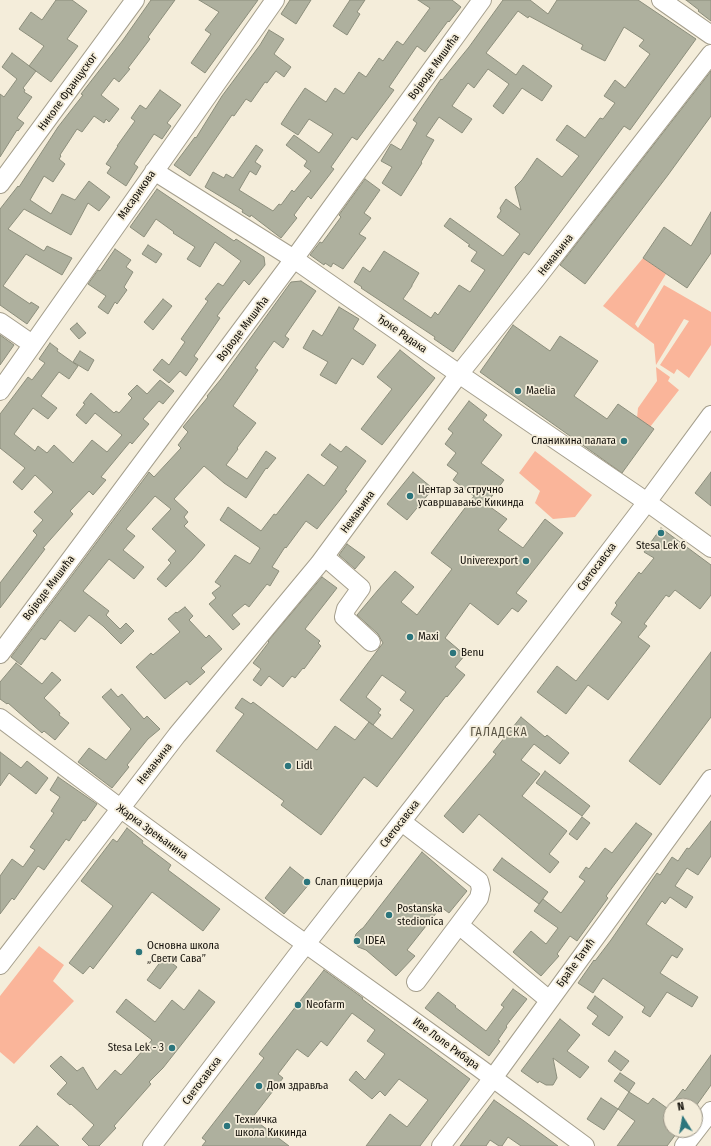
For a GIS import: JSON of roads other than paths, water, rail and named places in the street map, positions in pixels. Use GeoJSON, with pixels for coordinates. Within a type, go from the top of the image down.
{"type":"FeatureCollection","features":[{"type":"Feature","properties":{"kind":"street","name":"Николе Француског"},"geometry":{"type":"LineString","coordinates":[[0,184],[135,0]]}},
{"type":"Feature","properties":{"kind":"street","name":"Масарикова"},"geometry":{"type":"LineString","coordinates":[[0,391],[275,0]]}},
{"type":"Feature","properties":{"kind":"street","name":"Војводе Мишића"},"geometry":{"type":"LineString","coordinates":[[0,654],[294,260],[482,0]]}},
{"type":"Feature","properties":{"kind":"street"},"geometry":{"type":"LineString","coordinates":[[661,0],[711,35]]}},
{"type":"Feature","properties":{"kind":"street","name":"Немањина"},"geometry":{"type":"LineString","coordinates":[[0,965],[177,735],[325,557],[460,374],[711,54]]}},
{"type":"Feature","properties":{"kind":"street","name":"Ђоке Радака"},"geometry":{"type":"LineString","coordinates":[[154,171],[294,260],[647,502],[711,548]]}},
{"type":"Feature","properties":{"kind":"street"},"geometry":{"type":"LineString","coordinates":[[0,322],[32,344]]}},
{"type":"Feature","properties":{"kind":"street","name":"Светосавска"},"geometry":{"type":"LineString","coordinates":[[152,1146],[647,502],[711,415]]}},
{"type":"Feature","properties":{"kind":"street"},"geometry":{"type":"LineString","coordinates":[[325,557],[361,588],[346,609],[344,617],[371,642]]}},
{"type":"Feature","properties":{"kind":"street","name":"Жарка Зрењанина"},"geometry":{"type":"LineString","coordinates":[[0,718],[306,944]]}},
{"type":"Feature","properties":{"kind":"street","name":"Браће Татић"},"geometry":{"type":"LineString","coordinates":[[441,1146],[493,1078],[711,779]]}},
{"type":"Feature","properties":{"kind":"street"},"geometry":{"type":"LineString","coordinates":[[402,822],[479,881],[481,889],[479,898],[416,982]]}},
{"type":"Feature","properties":{"kind":"street"},"geometry":{"type":"LineString","coordinates":[[459,926],[549,1000]]}},
{"type":"Feature","properties":{"kind":"street","name":"Иве Лоле Рибара"},"geometry":{"type":"LineString","coordinates":[[306,944],[585,1146]]}},
{"type":"Feature","properties":{"kind":"street"},"geometry":{"type":"LineString","coordinates":[[684,1146],[711,1111]]}},
{"type":"Feature","properties":{"kind":"place","name":"Maelia"},"geometry":{"type":"Point","coordinates":[518,391]}},
{"type":"Feature","properties":{"kind":"place","name":"Сланикина палата"},"geometry":{"type":"Point","coordinates":[624,441]}},
{"type":"Feature","properties":{"kind":"place","name":"Центар за стручно усавршавање Кикинда"},"geometry":{"type":"Point","coordinates":[410,496]}},
{"type":"Feature","properties":{"kind":"place","name":"Stesa Lek 6"},"geometry":{"type":"Point","coordinates":[661,533]}},
{"type":"Feature","properties":{"kind":"place","name":"Univerexport"},"geometry":{"type":"Point","coordinates":[526,561]}},
{"type":"Feature","properties":{"kind":"place","name":"Maxi"},"geometry":{"type":"Point","coordinates":[410,637]}},
{"type":"Feature","properties":{"kind":"place","name":"Benu"},"geometry":{"type":"Point","coordinates":[453,653]}},
{"type":"Feature","properties":{"kind":"place","name":"Lidl"},"geometry":{"type":"Point","coordinates":[288,766]}},
{"type":"Feature","properties":{"kind":"place","name":"Слап пицерија"},"geometry":{"type":"Point","coordinates":[307,882]}},
{"type":"Feature","properties":{"kind":"place","name":"Postanska stedionica"},"geometry":{"type":"Point","coordinates":[389,915]}},
{"type":"Feature","properties":{"kind":"place","name":"IDEA"},"geometry":{"type":"Point","coordinates":[357,941]}},
{"type":"Feature","properties":{"kind":"place","name":"Основна школа „Свети Сава”"},"geometry":{"type":"Point","coordinates":[139,952]}},
{"type":"Feature","properties":{"kind":"place","name":"Neofarm"},"geometry":{"type":"Point","coordinates":[298,1005]}},
{"type":"Feature","properties":{"kind":"place","name":"Stesa Lek - 3"},"geometry":{"type":"Point","coordinates":[172,1048]}},
{"type":"Feature","properties":{"kind":"place","name":"Дом здравља"},"geometry":{"type":"Point","coordinates":[259,1086]}},
{"type":"Feature","properties":{"kind":"place","name":"Техничка школа Кикинда"},"geometry":{"type":"Point","coordinates":[227,1126]}},
{"type":"Feature","properties":{"kind":"district","name":"ГАЛАДСКА"},"geometry":{"type":"Point","coordinates":[499,733]}}]}
